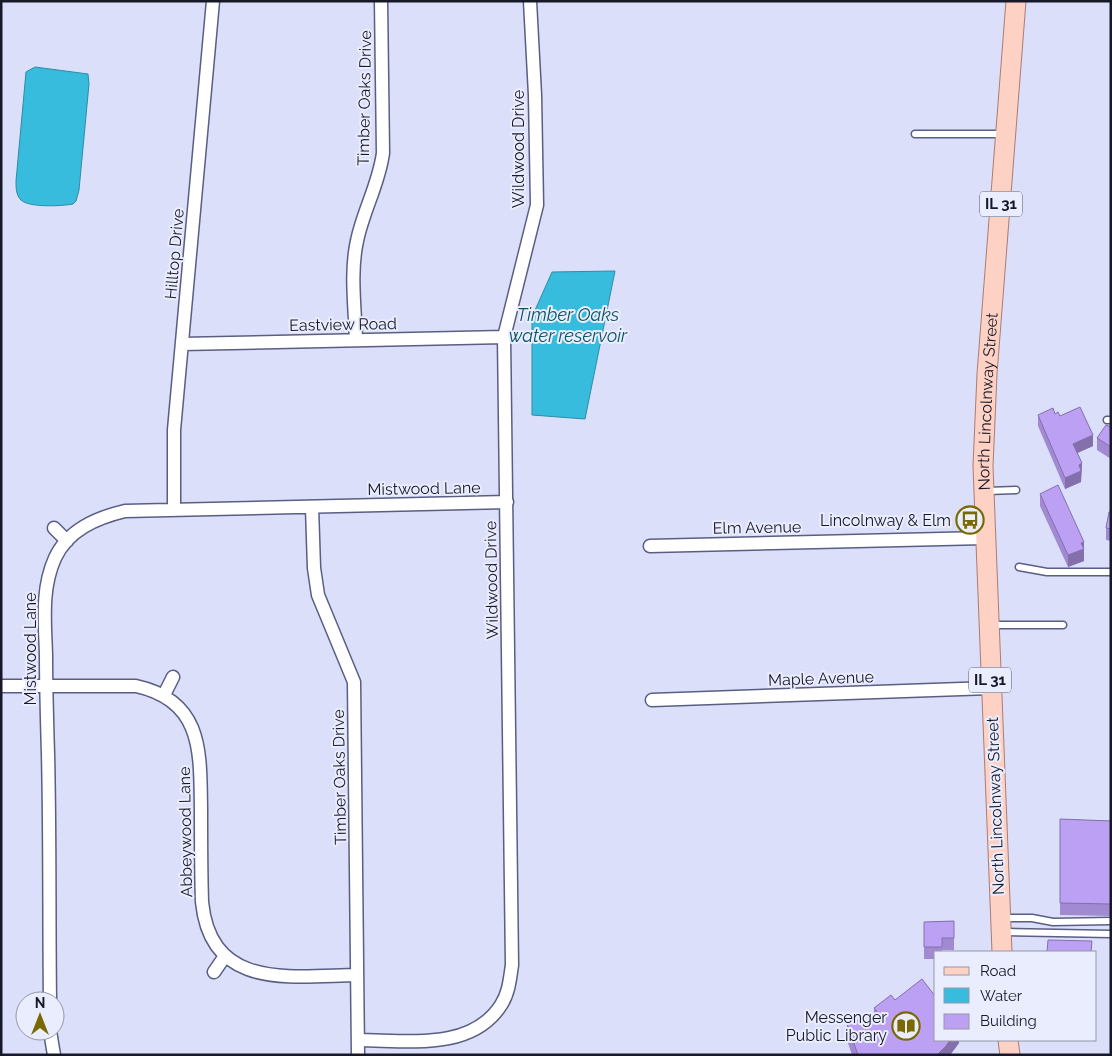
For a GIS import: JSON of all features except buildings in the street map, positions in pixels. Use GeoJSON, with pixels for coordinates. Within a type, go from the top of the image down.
{"type":"FeatureCollection","features":[{"type":"Feature","properties":{"kind":"main road","name":"North Lincolnway Street"},"geometry":{"type":"LineString","coordinates":[[1002,951],[983,491],[986,399],[1016,1]]}},
{"type":"Feature","properties":{"kind":"main road"},"geometry":{"type":"LineString","coordinates":[[1008,1041],[1010,1055]]}},
{"type":"Feature","properties":{"kind":"street","name":"Hilltop Drive"},"geometry":{"type":"LineString","coordinates":[[174,509],[174,430],[213,1]]}},
{"type":"Feature","properties":{"kind":"street","name":"Timber Oaks Drive"},"geometry":{"type":"LineString","coordinates":[[356,340],[354,260],[357,240],[380,173],[383,153],[381,1]]}},
{"type":"Feature","properties":{"kind":"street","name":"Wildwood Drive"},"geometry":{"type":"LineString","coordinates":[[358,1040],[441,1040],[462,1036],[483,1024],[501,1006],[508,988],[512,964],[504,337],[536,204],[535,95],[530,1]]}},
{"type":"Feature","properties":{"kind":"street","name":"Eastview Road"},"geometry":{"type":"LineString","coordinates":[[182,344],[504,337]]}},
{"type":"Feature","properties":{"kind":"street","name":"Mistwood Lane"},"geometry":{"type":"LineString","coordinates":[[50,991],[46,585],[56,556],[67,541],[80,529],[100,517],[125,511],[507,502]]}},
{"type":"Feature","properties":{"kind":"street","name":"Timber Oaks Drive"},"geometry":{"type":"LineString","coordinates":[[312,507],[314,568],[318,594],[354,682],[358,1055]]}},
{"type":"Feature","properties":{"kind":"street"},"geometry":{"type":"LineString","coordinates":[[54,528],[67,541]]}},
{"type":"Feature","properties":{"kind":"street","name":"Elm Avenue"},"geometry":{"type":"LineString","coordinates":[[650,546],[984,538]]}},
{"type":"Feature","properties":{"kind":"street"},"geometry":{"type":"LineString","coordinates":[[164,695],[173,677]]}},
{"type":"Feature","properties":{"kind":"street","name":"Abbeywood Lane"},"geometry":{"type":"LineString","coordinates":[[1,686],[136,686],[164,695],[174,702],[190,722],[197,739],[200,756],[203,918],[215,945],[225,956],[242,968],[263,975],[357,975]]}},
{"type":"Feature","properties":{"kind":"street","name":"Maple Avenue"},"geometry":{"type":"LineString","coordinates":[[652,700],[990,688]]}},
{"type":"Feature","properties":{"kind":"street"},"geometry":{"type":"LineString","coordinates":[[214,972],[225,956]]}},
{"type":"Feature","properties":{"kind":"street"},"geometry":{"type":"LineString","coordinates":[[52,1041],[54,1055]]}},
{"type":"Feature","properties":{"kind":"lane"},"geometry":{"type":"LineString","coordinates":[[915,134],[984,132],[1006,135]]}},
{"type":"Feature","properties":{"kind":"lane"},"geometry":{"type":"LineString","coordinates":[[983,491],[1016,490]]}},
{"type":"Feature","properties":{"kind":"lane"},"geometry":{"type":"LineString","coordinates":[[1019,567],[1047,572],[1111,572]]}},
{"type":"Feature","properties":{"kind":"lane"},"geometry":{"type":"LineString","coordinates":[[988,625],[1063,625]]}},
{"type":"Feature","properties":{"kind":"lane"},"geometry":{"type":"LineString","coordinates":[[1000,925],[1032,918],[1053,922],[1111,921]]}},
{"type":"Feature","properties":{"kind":"lane"},"geometry":{"type":"LineString","coordinates":[[1000,925],[1111,934]]}},
{"type":"Feature","properties":{"kind":"water"},"geometry":{"type":"Polygon","coordinates":[[[35,67],[88,74],[89,84],[79,190],[76,201],[73,204],[54,206],[25,203],[17,194],[16,181],[26,72],[35,67]]]}},
{"type":"Feature","properties":{"kind":"water","name":"Timber Oaks water reservoir"},"geometry":{"type":"Polygon","coordinates":[[[615,271],[585,419],[532,415],[532,317],[552,272],[615,271]]]}},
{"type":"Feature","properties":{"kind":"place","name":"Lincolnway & Elm"},"geometry":{"type":"Point","coordinates":[970,520]}},
{"type":"Feature","properties":{"kind":"place","name":"Messenger Public Library"},"geometry":{"type":"Point","coordinates":[906,1026]}}]}
